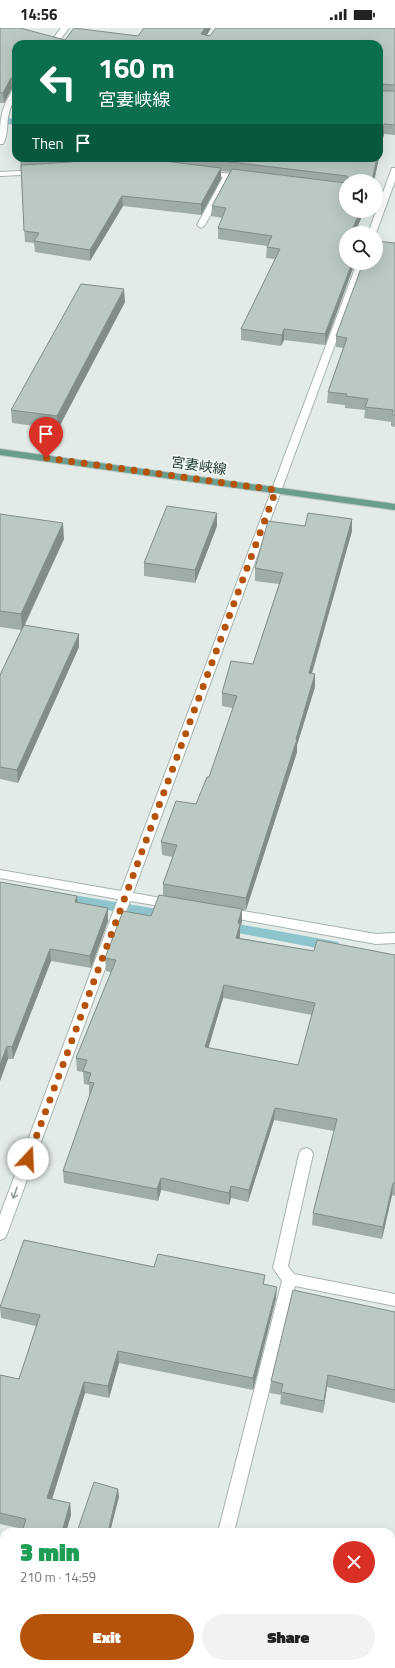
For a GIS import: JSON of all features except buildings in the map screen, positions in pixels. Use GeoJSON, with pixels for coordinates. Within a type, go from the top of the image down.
{"type":"FeatureCollection","features":[{"type":"Feature","properties":{"kind":"main road","name":"宮妻峡線"},"geometry":{"type":"LineString","coordinates":[[0,452],[395,507]]}},
{"type":"Feature","properties":{"kind":"street"},"geometry":{"type":"LineString","coordinates":[[56,40],[66,28]]}},
{"type":"Feature","properties":{"kind":"street"},"geometry":{"type":"LineString","coordinates":[[0,142],[5,128],[3,113],[12,98]]}},
{"type":"Feature","properties":{"kind":"street"},"geometry":{"type":"LineString","coordinates":[[375,226],[389,195],[395,170]]}},
{"type":"Feature","properties":{"kind":"street"},"geometry":{"type":"LineString","coordinates":[[0,174],[43,172]]}},
{"type":"Feature","properties":{"kind":"street"},"geometry":{"type":"LineString","coordinates":[[198,172],[252,178]]}},
{"type":"Feature","properties":{"kind":"street"},"geometry":{"type":"LineString","coordinates":[[201,224],[228,176]]}},
{"type":"Feature","properties":{"kind":"street"},"geometry":{"type":"LineString","coordinates":[[0,1234],[358,270]]}},
{"type":"Feature","properties":{"kind":"street"},"geometry":{"type":"LineString","coordinates":[[0,874],[126,897],[181,905]]}},
{"type":"Feature","properties":{"kind":"street"},"geometry":{"type":"LineString","coordinates":[[212,910],[376,939],[395,938]]}},
{"type":"Feature","properties":{"kind":"street"},"geometry":{"type":"LineString","coordinates":[[306,1154],[280,1268],[290,1279],[395,1300]]}},
{"type":"Feature","properties":{"kind":"street"},"geometry":{"type":"LineString","coordinates":[[227,1528],[290,1279]]}},
{"type":"Feature","properties":{"kind":"waterway"},"geometry":{"type":"LineString","coordinates":[[0,122],[12,121]]}},
{"type":"Feature","properties":{"kind":"waterway"},"geometry":{"type":"LineString","coordinates":[[61,898],[170,916]]}},
{"type":"Feature","properties":{"kind":"waterway"},"geometry":{"type":"LineString","coordinates":[[222,926],[333,946]]}},
{"type":"Feature","properties":{"kind":"route"},"geometry":{"type":"LineString","coordinates":[[28,1159],[276,490],[46,458]]}}]}
